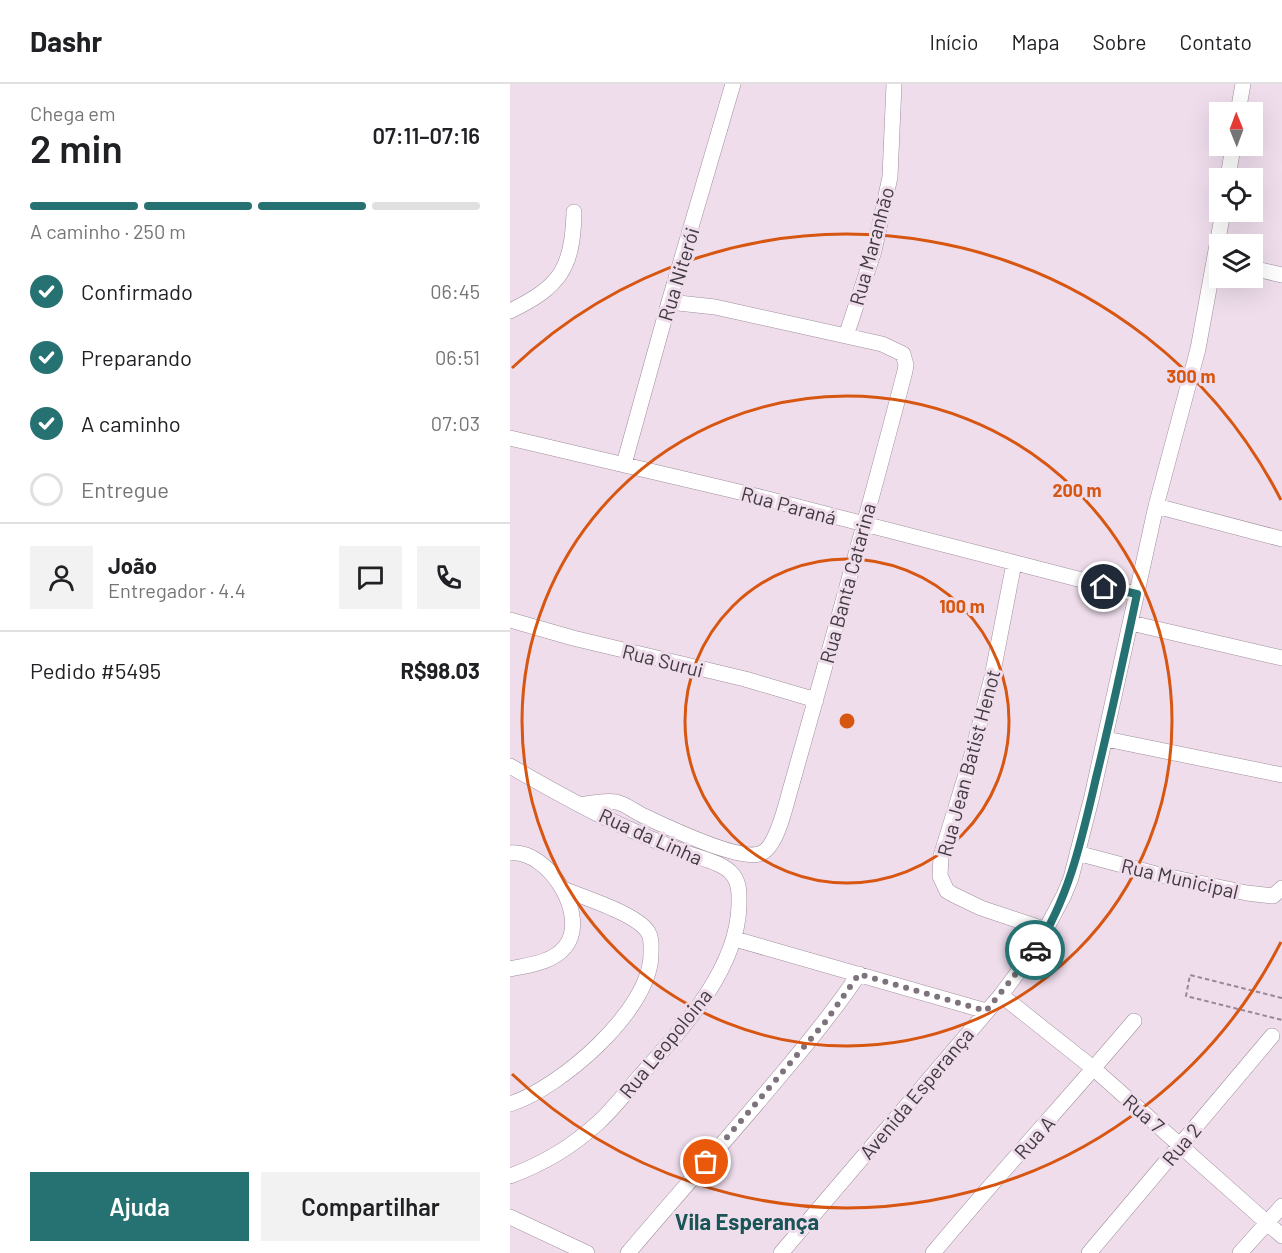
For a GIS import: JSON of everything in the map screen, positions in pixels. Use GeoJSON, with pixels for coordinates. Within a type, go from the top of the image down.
{"type":"FeatureCollection","features":[{"type":"Feature","properties":{"kind":"street","name":"Rua Niterói"},"geometry":{"type":"LineString","coordinates":[[624,464],[733,84]]}},
{"type":"Feature","properties":{"kind":"street","name":"Rua Maranhão"},"geometry":{"type":"LineString","coordinates":[[846,336],[874,251],[891,177],[894,84]]}},
{"type":"Feature","properties":{"kind":"street"},"geometry":{"type":"LineString","coordinates":[[1240,102],[1243,84]]}},
{"type":"Feature","properties":{"kind":"street"},"geometry":{"type":"LineString","coordinates":[[510,311],[545,291],[564,270],[570,251],[574,212]]}},
{"type":"Feature","properties":{"kind":"street"},"geometry":{"type":"LineString","coordinates":[[1263,271],[1282,275]]}},
{"type":"Feature","properties":{"kind":"street"},"geometry":{"type":"LineString","coordinates":[[1047,930],[1071,878],[1106,739],[1156,506],[1198,349],[1212,288]]}},
{"type":"Feature","properties":{"kind":"street","name":"Rua Banta Catarina"},"geometry":{"type":"LineString","coordinates":[[580,805],[602,801],[618,802],[667,827],[722,849],[745,855],[762,854],[769,849],[774,840],[816,699],[906,364],[900,351],[882,344],[715,308],[669,302]]}},
{"type":"Feature","properties":{"kind":"street","name":"Rua Paraná"},"geometry":{"type":"LineString","coordinates":[[510,438],[748,494],[1137,594]]}},
{"type":"Feature","properties":{"kind":"street"},"geometry":{"type":"LineString","coordinates":[[1156,506],[1282,539]]}},
{"type":"Feature","properties":{"kind":"street","name":"Rua Jean Batist Henot"},"geometry":{"type":"LineString","coordinates":[[1014,563],[992,677],[971,758],[941,856],[940,876],[947,891],[954,895],[981,908],[1047,930]]}},
{"type":"Feature","properties":{"kind":"street","name":"Rua Surui"},"geometry":{"type":"LineString","coordinates":[[510,620],[816,699]]}},
{"type":"Feature","properties":{"kind":"street"},"geometry":{"type":"LineString","coordinates":[[1131,623],[1282,658]]}},
{"type":"Feature","properties":{"kind":"street"},"geometry":{"type":"LineString","coordinates":[[1106,739],[1282,776]]}},
{"type":"Feature","properties":{"kind":"street","name":"Rua da Linha"},"geometry":{"type":"LineString","coordinates":[[510,766],[580,805],[661,843],[727,869],[737,882],[739,894],[735,939]]}},
{"type":"Feature","properties":{"kind":"street"},"geometry":{"type":"LineString","coordinates":[[510,853],[524,853],[541,862],[563,889],[572,922],[566,946],[552,957],[537,964],[510,969]]}},
{"type":"Feature","properties":{"kind":"street","name":"Rua Municipal"},"geometry":{"type":"LineString","coordinates":[[1077,853],[1156,874],[1247,894],[1279,894]]}},
{"type":"Feature","properties":{"kind":"street"},"geometry":{"type":"LineString","coordinates":[[510,1104],[564,1076],[596,1048],[627,1012],[649,970],[651,942],[644,926],[563,889]]}},
{"type":"Feature","properties":{"kind":"street","name":"Avenida Esperança"},"geometry":{"type":"LineString","coordinates":[[781,1253],[1001,995],[1047,930]]}},
{"type":"Feature","properties":{"kind":"street"},"geometry":{"type":"LineString","coordinates":[[735,939],[986,1011]]}},
{"type":"Feature","properties":{"kind":"street","name":"Rua Leopoloina"},"geometry":{"type":"LineString","coordinates":[[510,1176],[545,1161],[600,1122],[667,1046],[702,1001],[715,981],[735,939]]}},
{"type":"Feature","properties":{"kind":"street"},"geometry":{"type":"LineString","coordinates":[[628,1253],[839,1005],[859,974]]}},
{"type":"Feature","properties":{"kind":"street","name":"Rua 7"},"geometry":{"type":"LineString","coordinates":[[1001,995],[1093,1068],[1282,1236]]}},
{"type":"Feature","properties":{"kind":"street","name":"Rua A"},"geometry":{"type":"LineString","coordinates":[[933,1253],[1134,1021]]}},
{"type":"Feature","properties":{"kind":"street","name":"Rua 2"},"geometry":{"type":"LineString","coordinates":[[1089,1253],[1272,1036]]}},
{"type":"Feature","properties":{"kind":"street"},"geometry":{"type":"LineString","coordinates":[[1240,1253],[1282,1206]]}},
{"type":"Feature","properties":{"kind":"street"},"geometry":{"type":"LineString","coordinates":[[510,1217],[587,1253]]}},
{"type":"Feature","properties":{"kind":"path"},"geometry":{"type":"LineString","coordinates":[[1282,998],[1190,975],[1186,996],[1282,1020]]}},
{"type":"Feature","properties":{"kind":"way so far"},"geometry":{"type":"LineString","coordinates":[[706,1162],[826,1021],[859,974],[986,1011],[1035,950]]}},
{"type":"Feature","properties":{"kind":"district","name":"Vila Esperança"},"geometry":{"type":"Point","coordinates":[747,1221]}},
{"type":"Feature","properties":{"kind":"route"},"geometry":{"type":"LineString","coordinates":[[1035,950],[1071,878],[1106,739],[1137,594],[1104,587]]}}]}
